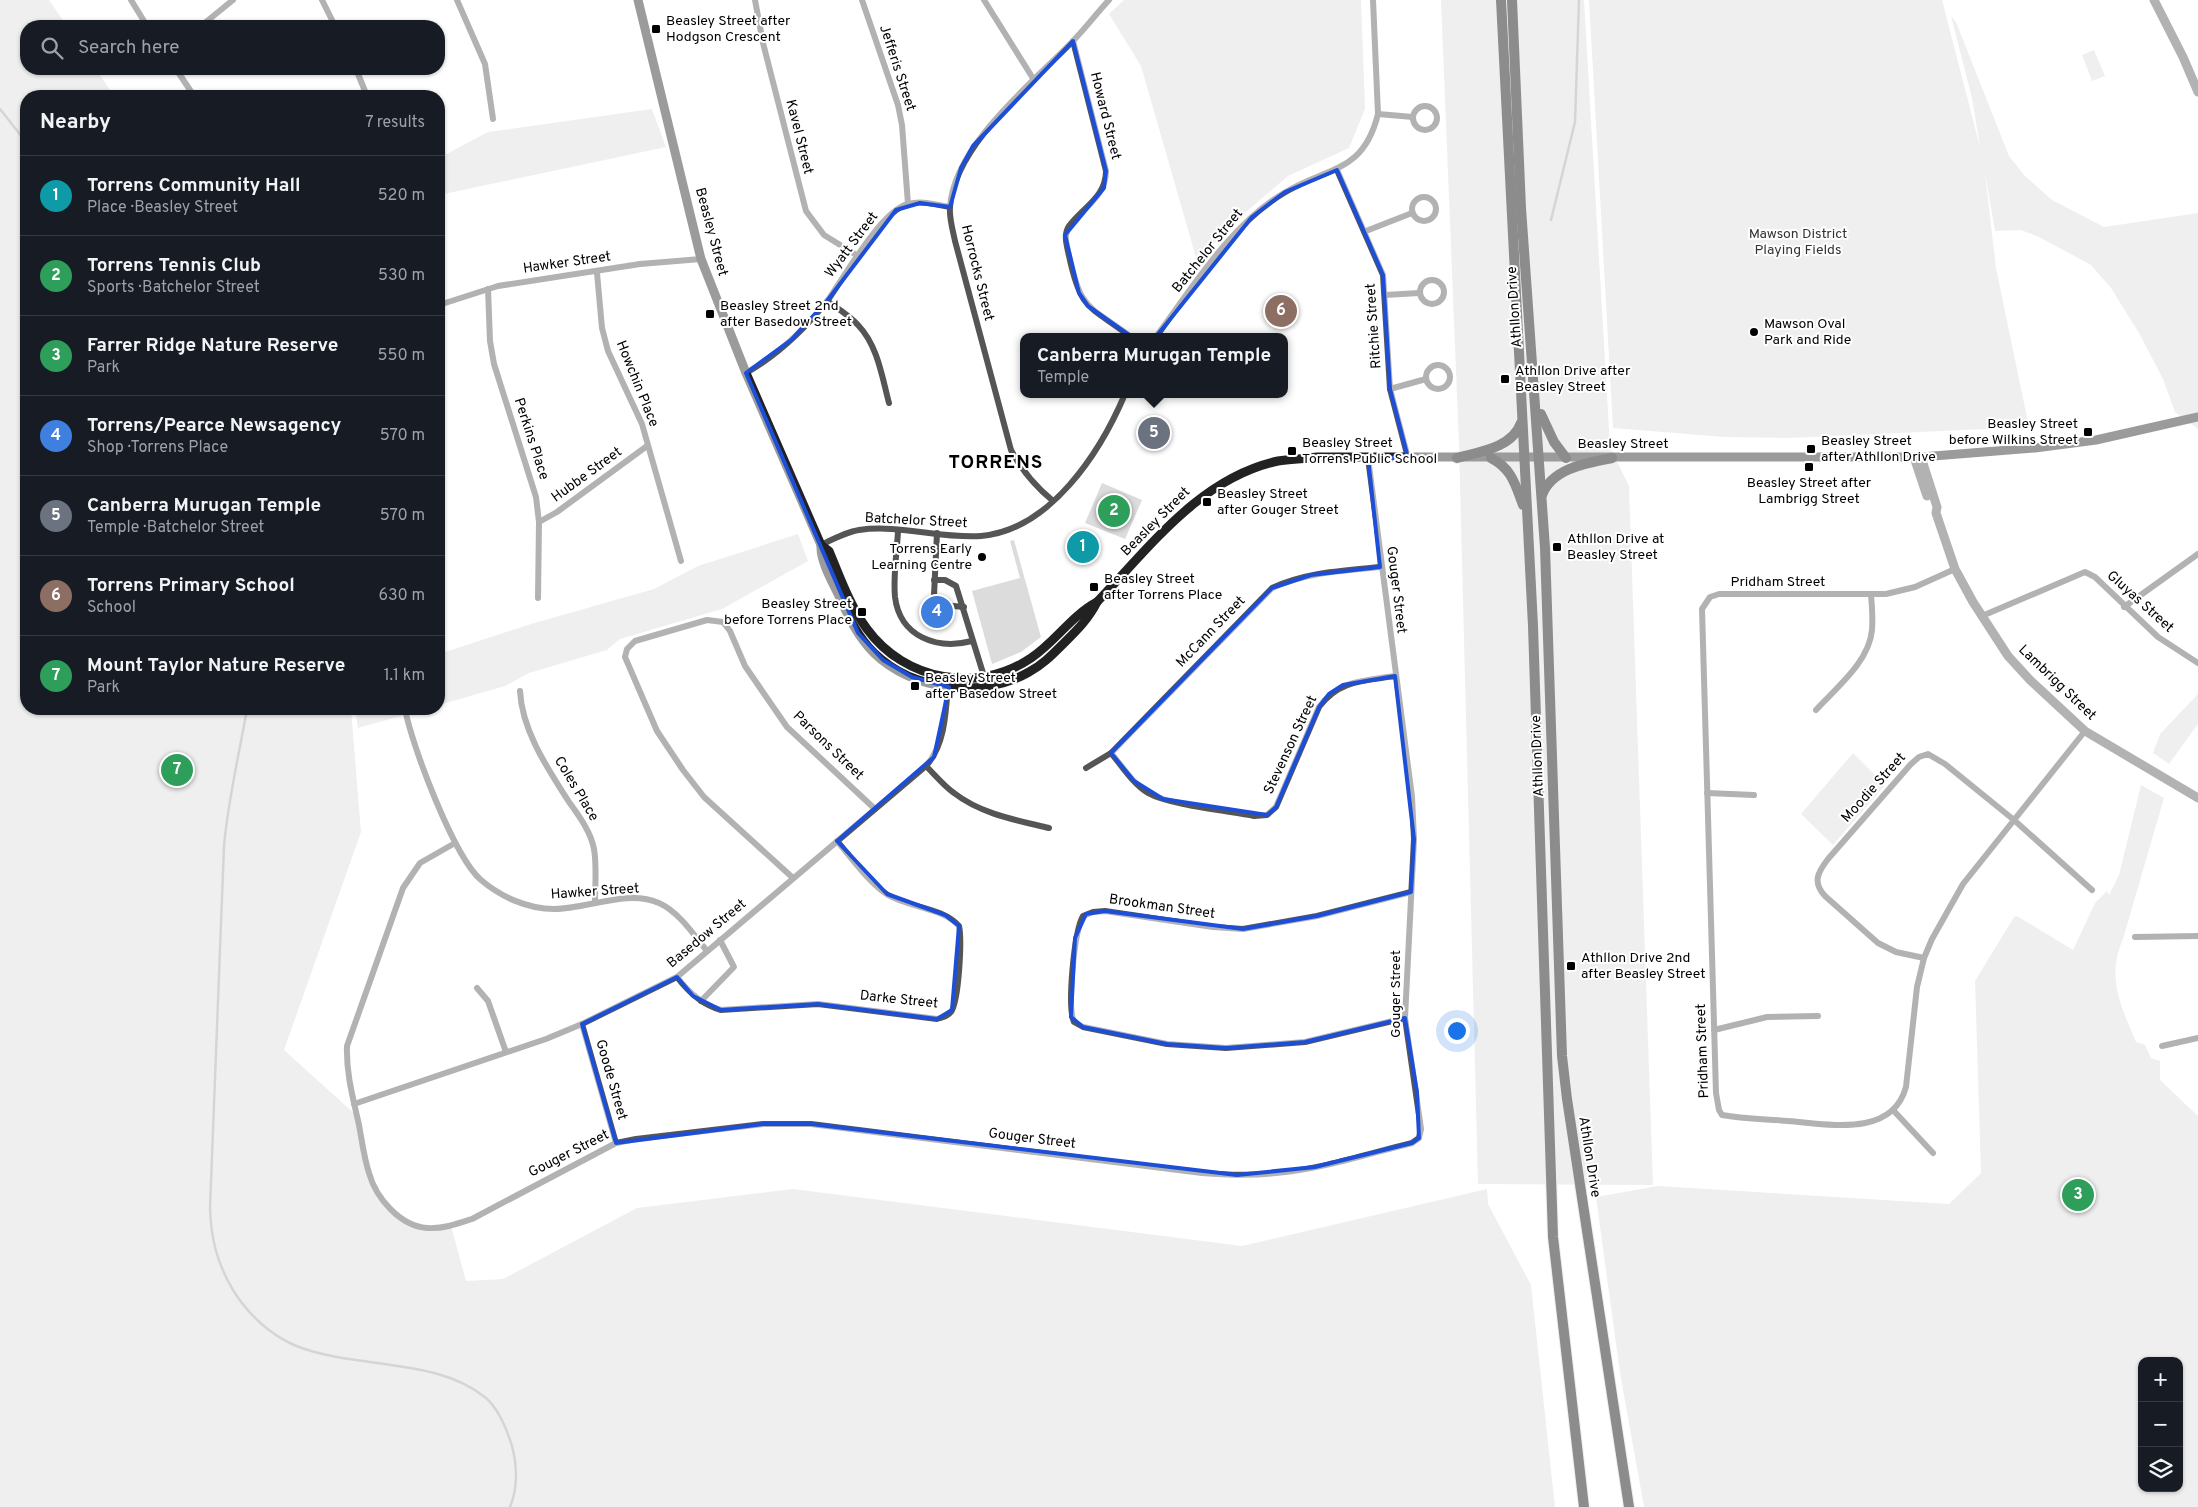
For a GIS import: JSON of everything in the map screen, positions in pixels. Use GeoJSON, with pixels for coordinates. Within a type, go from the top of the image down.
{"type":"FeatureCollection","features":[{"type":"Feature","properties":{"kind":"main road","name":"Beasley Street"},"geometry":{"type":"LineString","coordinates":[[638,0],[701,259],[746,373],[821,545],[820,553],[849,618],[867,645],[883,660],[912,678],[949,683],[1011,680],[1042,664],[1090,615],[1097,602],[1195,500],[1223,482],[1249,470],[1279,461],[1316,458],[1539,459],[1918,456],[2035,448],[2088,441],[2198,417]]}},
{"type":"Feature","properties":{"kind":"main road","name":"Athllon Drive"},"geometry":{"type":"LineString","coordinates":[[1501,0],[1527,516],[1553,1237],[1584,1507]]}},
{"type":"Feature","properties":{"kind":"main road","name":"Athllon Drive"},"geometry":{"type":"LineString","coordinates":[[1512,0],[1521,208],[1536,393],[1542,497],[1564,1078],[1629,1507]]}},
{"type":"Feature","properties":{"kind":"main road"},"geometry":{"type":"LineString","coordinates":[[1536,393],[1543,423],[1566,458]]}},
{"type":"Feature","properties":{"kind":"main road"},"geometry":{"type":"LineString","coordinates":[[1457,458],[1483,452],[1503,443],[1518,430],[1521,421]]}},
{"type":"Feature","properties":{"kind":"main road"},"geometry":{"type":"LineString","coordinates":[[1490,458],[1503,464],[1514,477],[1527,516]]}},
{"type":"Feature","properties":{"kind":"main road"},"geometry":{"type":"LineString","coordinates":[[1542,497],[1545,486],[1555,477],[1589,463],[1612,458]]}},
{"type":"Feature","properties":{"kind":"street"},"geometry":{"type":"LineString","coordinates":[[131,0],[143,20]]}},
{"type":"Feature","properties":{"kind":"street"},"geometry":{"type":"LineString","coordinates":[[208,20],[232,0]]}},
{"type":"Feature","properties":{"kind":"street"},"geometry":{"type":"LineString","coordinates":[[322,0],[331,20]]}},
{"type":"Feature","properties":{"kind":"street"},"geometry":{"type":"LineString","coordinates":[[456,0],[485,64],[493,119]]}},
{"type":"Feature","properties":{"kind":"street","name":"Kavel Street"},"geometry":{"type":"LineString","coordinates":[[755,0],[763,43],[806,211],[824,235],[858,256]]}},
{"type":"Feature","properties":{"kind":"street","name":"Jefferis Street"},"geometry":{"type":"LineString","coordinates":[[862,0],[901,118],[908,204]]}},
{"type":"Feature","properties":{"kind":"street"},"geometry":{"type":"LineString","coordinates":[[984,0],[1034,80]]}},
{"type":"Feature","properties":{"kind":"street","name":"Batchelor Street"},"geometry":{"type":"LineString","coordinates":[[1159,333],[1209,266],[1252,217],[1285,192],[1337,170],[1353,160],[1366,145],[1374,129],[1378,114],[1373,0]]}},
{"type":"Feature","properties":{"kind":"street"},"geometry":{"type":"LineString","coordinates":[[2154,0],[2183,57],[2198,92]]}},
{"type":"Feature","properties":{"kind":"street","name":"Horrocks Street"},"geometry":{"type":"LineString","coordinates":[[1052,500],[1030,481],[1011,450],[955,242],[950,207],[961,168],[973,146],[1073,41],[1108,1]]}},
{"type":"Feature","properties":{"kind":"street","name":"Howard Street"},"geometry":{"type":"LineString","coordinates":[[1073,41],[1106,171],[1106,180],[1098,196],[1070,225],[1065,235],[1079,293],[1088,306],[1125,333]]}},
{"type":"Feature","properties":{"kind":"street"},"geometry":{"type":"LineString","coordinates":[[180,75],[190,90]]}},
{"type":"Feature","properties":{"kind":"street"},"geometry":{"type":"LineString","coordinates":[[359,75],[365,90]]}},
{"type":"Feature","properties":{"kind":"street"},"geometry":{"type":"LineString","coordinates":[[1378,114],[1413,117]]}},
{"type":"Feature","properties":{"kind":"street","name":"Ritchie Street"},"geometry":{"type":"LineString","coordinates":[[1337,170],[1356,215],[1366,231],[1383,275],[1390,389],[1408,458]]}},
{"type":"Feature","properties":{"kind":"street"},"geometry":{"type":"LineString","coordinates":[[908,204],[920,203],[950,207]]}},
{"type":"Feature","properties":{"kind":"street","name":"Wyatt Street"},"geometry":{"type":"LineString","coordinates":[[746,373],[778,352],[827,301],[886,220],[908,204]]}},
{"type":"Feature","properties":{"kind":"street"},"geometry":{"type":"LineString","coordinates":[[1366,231],[1412,213]]}},
{"type":"Feature","properties":{"kind":"street","name":"Hawker Street"},"geometry":{"type":"LineString","coordinates":[[445,303],[488,289],[520,282],[597,273],[640,264],[701,259]]}},
{"type":"Feature","properties":{"kind":"street","name":"Howchin Place"},"geometry":{"type":"LineString","coordinates":[[597,273],[602,328],[608,351],[642,424],[681,561]]}},
{"type":"Feature","properties":{"kind":"street"},"geometry":{"type":"LineString","coordinates":[[1431,279],[1442,284],[1444,292],[1442,300],[1435,304],[1423,300],[1419,293],[1421,285],[1431,279]]}},
{"type":"Feature","properties":{"kind":"street","name":"Perkins Place"},"geometry":{"type":"LineString","coordinates":[[488,289],[490,341],[494,364],[536,497],[539,522],[538,598]]}},
{"type":"Feature","properties":{"kind":"street"},"geometry":{"type":"LineString","coordinates":[[1385,295],[1419,293]]}},
{"type":"Feature","properties":{"kind":"street"},"geometry":{"type":"LineString","coordinates":[[827,301],[856,323],[867,336],[875,351],[889,403]]}},
{"type":"Feature","properties":{"kind":"street"},"geometry":{"type":"LineString","coordinates":[[1390,389],[1426,379]]}},
{"type":"Feature","properties":{"kind":"street","name":"Batchelor Street"},"geometry":{"type":"LineString","coordinates":[[821,545],[859,530],[980,536],[1013,529],[1025,524],[1074,481],[1090,460],[1117,413],[1123,398]]}},
{"type":"Feature","properties":{"kind":"street","name":"Hubbe Street"},"geometry":{"type":"LineString","coordinates":[[539,522],[556,512],[648,446]]}},
{"type":"Feature","properties":{"kind":"street","name":"Lambrigg Street"},"geometry":{"type":"LineString","coordinates":[[1918,456],[1931,508],[1936,513],[1955,569],[1982,616],[2014,662],[2085,731],[2198,798]]}},
{"type":"Feature","properties":{"kind":"street","name":"Gouger Street"},"geometry":{"type":"LineString","coordinates":[[455,843],[420,863],[403,888],[347,1046],[346,1066],[369,1174],[377,1192],[388,1208],[406,1220],[426,1228],[451,1226],[472,1219],[616,1143],[636,1138],[763,1124],[811,1124],[1202,1173],[1276,1173],[1315,1167],[1412,1143],[1419,1138],[1421,1129],[1405,1018],[1414,839],[1412,806],[1380,567],[1368,458]]}},
{"type":"Feature","properties":{"kind":"street"},"geometry":{"type":"LineString","coordinates":[[898,531],[895,595],[904,620],[916,634],[932,642],[950,645],[972,641]]}},
{"type":"Feature","properties":{"kind":"street"},"geometry":{"type":"LineString","coordinates":[[937,533],[933,592],[940,603],[953,608],[964,607]]}},
{"type":"Feature","properties":{"kind":"street"},"geometry":{"type":"LineString","coordinates":[[2124,606],[2198,554]]}},
{"type":"Feature","properties":{"kind":"street","name":"McCann Street"},"geometry":{"type":"LineString","coordinates":[[1086,768],[1111,753],[1272,588],[1291,579],[1310,575],[1380,567]]}},
{"type":"Feature","properties":{"kind":"street","name":"Pridham Street"},"geometry":{"type":"LineString","coordinates":[[1893,1110],[1881,1118],[1854,1126],[1722,1115],[1719,1110],[1716,1093],[1702,608],[1706,601],[1719,594],[1871,595],[1914,588],[1955,569]]}},
{"type":"Feature","properties":{"kind":"street","name":"Gluyas Street"},"geometry":{"type":"LineString","coordinates":[[1982,616],[2085,572],[2095,577],[2158,637],[2198,663]]}},
{"type":"Feature","properties":{"kind":"street"},"geometry":{"type":"LineString","coordinates":[[934,580],[945,580],[956,586],[964,607],[972,641],[985,681]]}},
{"type":"Feature","properties":{"kind":"street"},"geometry":{"type":"LineString","coordinates":[[1816,710],[1859,662],[1867,650],[1872,628],[1871,595]]}},
{"type":"Feature","properties":{"kind":"street","name":"Parsons Street"},"geometry":{"type":"LineString","coordinates":[[793,878],[704,797],[667,747],[657,731],[625,657],[627,649],[635,642],[707,620],[723,622],[730,631],[745,666],[787,727],[875,809]]}},
{"type":"Feature","properties":{"kind":"street","name":"Stevenson Street"},"geometry":{"type":"LineString","coordinates":[[1111,753],[1134,781],[1148,792],[1163,799],[1254,816],[1267,816],[1276,807],[1319,707],[1329,694],[1343,685],[1395,676]]}},
{"type":"Feature","properties":{"kind":"street","name":"Basedow Street"},"geometry":{"type":"LineString","coordinates":[[354,1104],[582,1024],[677,977],[926,766],[934,757],[939,746],[949,683]]}},
{"type":"Feature","properties":{"kind":"street","name":"Coles Place"},"geometry":{"type":"LineString","coordinates":[[520,691],[521,707],[526,724],[554,778],[590,836],[594,849],[595,903]]}},
{"type":"Feature","properties":{"kind":"street","name":"Hawker Street"},"geometry":{"type":"LineString","coordinates":[[407,715],[418,756],[455,843],[480,880],[513,900],[532,907],[555,909],[621,900],[646,900],[660,903],[686,925],[708,951]]}},
{"type":"Feature","properties":{"kind":"street"},"geometry":{"type":"LineString","coordinates":[[1933,1153],[1893,1110],[1903,1100],[1906,1087],[1914,1014],[1924,958],[1950,903],[2085,731]]}},
{"type":"Feature","properties":{"kind":"street","name":"Moodie Street"},"geometry":{"type":"LineString","coordinates":[[1924,958],[1896,952],[1878,943],[1819,890],[1816,881],[1819,871],[1919,757],[1928,754],[1945,764],[2014,820],[2092,890]]}},
{"type":"Feature","properties":{"kind":"street"},"geometry":{"type":"LineString","coordinates":[[926,766],[953,792],[971,804],[990,812],[1049,828]]}},
{"type":"Feature","properties":{"kind":"street"},"geometry":{"type":"LineString","coordinates":[[1707,794],[1754,795]]}},
{"type":"Feature","properties":{"kind":"street","name":"Darke Street"},"geometry":{"type":"LineString","coordinates":[[677,977],[686,989],[701,1001],[721,1010],[818,1004],[937,1019],[946,1017],[952,1010],[956,998],[959,926],[945,915],[910,905],[887,894],[837,841]]}},
{"type":"Feature","properties":{"kind":"street","name":"Brookman Street"},"geometry":{"type":"LineString","coordinates":[[1405,1018],[1305,1042],[1226,1048],[1167,1044],[1083,1027],[1074,1022],[1071,1008],[1075,938],[1083,916],[1089,913],[1106,911],[1213,927],[1243,929],[1317,916],[1411,892]]}},
{"type":"Feature","properties":{"kind":"street"},"geometry":{"type":"LineString","coordinates":[[2135,937],[2198,936]]}},
{"type":"Feature","properties":{"kind":"street"},"geometry":{"type":"LineString","coordinates":[[701,1001],[734,967],[720,940]]}},
{"type":"Feature","properties":{"kind":"street"},"geometry":{"type":"LineString","coordinates":[[478,988],[488,1001],[506,1052]]}},
{"type":"Feature","properties":{"kind":"street"},"geometry":{"type":"LineString","coordinates":[[1714,1030],[1767,1017],[1818,1016]]}},
{"type":"Feature","properties":{"kind":"street","name":"Goode Street"},"geometry":{"type":"LineString","coordinates":[[582,1024],[616,1143]]}},
{"type":"Feature","properties":{"kind":"street"},"geometry":{"type":"LineString","coordinates":[[2162,1046],[2198,1038]]}},
{"type":"Feature","properties":{"kind":"highlighted area"},"geometry":{"type":"Polygon","coordinates":[[[1073,41],[1106,171],[1104,188],[1065,235],[1079,293],[1088,306],[1147,348],[1252,217],[1285,192],[1337,170],[1383,275],[1390,389],[1408,458],[1368,458],[1380,567],[1311,575],[1272,588],[1111,753],[1134,781],[1163,799],[1267,815],[1276,807],[1319,707],[1329,694],[1343,685],[1395,676],[1414,839],[1411,892],[1317,916],[1243,929],[1105,911],[1086,914],[1075,938],[1071,1017],[1083,1027],[1167,1044],[1226,1048],[1305,1042],[1405,1018],[1417,1092],[1419,1138],[1412,1143],[1315,1167],[1237,1175],[811,1124],[763,1124],[616,1143],[582,1024],[677,977],[693,996],[721,1010],[818,1004],[937,1019],[952,1010],[959,926],[945,915],[887,894],[837,841],[934,757],[949,687],[912,677],[883,660],[858,633],[746,373],[791,340],[827,301],[896,210],[920,203],[950,207],[961,168],[973,146],[1073,41]]]}},
{"type":"Feature","properties":{"kind":"green space"},"geometry":{"type":"Polygon","coordinates":[[[0,0],[49,0],[63,20],[20,20],[20,75],[100,75],[110,90],[20,90],[20,715],[351,715],[361,832],[284,1050],[356,1115],[377,1193],[406,1220],[426,1228],[451,1226],[466,1281],[503,1279],[637,1208],[793,1189],[1242,1246],[1487,1189],[1488,1204],[1531,1285],[1555,1507],[0,1507],[0,0]]]}},
{"type":"Feature","properties":{"kind":"green space"},"geometry":{"type":"Polygon","coordinates":[[[1124,0],[1361,0],[1365,109],[1349,148],[1288,176],[1240,217],[1197,261],[1141,66],[1109,14],[1124,0]]]}},
{"type":"Feature","properties":{"kind":"green space"},"geometry":{"type":"Polygon","coordinates":[[[1441,0],[1584,0],[1610,447],[1629,486],[1653,1185],[1478,1184],[1459,445],[1441,0]]]}},
{"type":"Feature","properties":{"kind":"green space","name":"Mawson District Playing Fields"},"geometry":{"type":"Polygon","coordinates":[[[1589,0],[1942,0],[1980,147],[1972,98],[1951,16],[1956,22],[2009,156],[2025,176],[2052,200],[2104,227],[2198,213],[2198,429],[2175,412],[2163,379],[2139,333],[2111,288],[2091,265],[2039,237],[2021,230],[1995,231],[1985,173],[1996,268],[2029,427],[1789,438],[1725,437],[1613,428],[1589,0]]]}},
{"type":"Feature","properties":{"kind":"green space"},"geometry":{"type":"Polygon","coordinates":[[[2094,50],[2105,76],[2092,81],[2082,55],[2094,50]]]}},
{"type":"Feature","properties":{"kind":"green space"},"geometry":{"type":"Polygon","coordinates":[[[652,109],[666,147],[445,194],[445,155],[488,132],[652,109]]]}},
{"type":"Feature","properties":{"kind":"green space"},"geometry":{"type":"Polygon","coordinates":[[[1102,483],[1142,500],[1125,539],[1085,523],[1102,483]]]}},
{"type":"Feature","properties":{"kind":"green space"},"geometry":{"type":"Polygon","coordinates":[[[798,534],[808,561],[722,609],[620,639],[607,650],[529,673],[505,686],[445,703],[445,652],[531,624],[654,589],[698,566],[798,534]]]}},
{"type":"Feature","properties":{"kind":"green space"},"geometry":{"type":"Polygon","coordinates":[[[1014,540],[1041,637],[1021,652],[992,664],[972,591],[1020,578],[1010,541],[1014,540]]]}},
{"type":"Feature","properties":{"kind":"green space"},"geometry":{"type":"Polygon","coordinates":[[[2198,694],[2198,724],[2169,764],[2153,753],[2160,734],[2198,694]]]}},
{"type":"Feature","properties":{"kind":"green space"},"geometry":{"type":"Polygon","coordinates":[[[356,715],[405,715],[358,728],[356,715]]]}},
{"type":"Feature","properties":{"kind":"green space"},"geometry":{"type":"Polygon","coordinates":[[[1853,753],[1885,785],[1833,845],[1801,814],[1853,753]]]}},
{"type":"Feature","properties":{"kind":"green space"},"geometry":{"type":"Polygon","coordinates":[[[2141,785],[2164,798],[2118,953],[2116,966],[2117,992],[2136,1042],[2145,1045],[2151,1058],[2160,1061],[2160,1080],[2198,1116],[2198,1507],[1644,1507],[1620,1373],[1596,1197],[1658,1186],[1949,1204],[1981,1173],[1975,981],[2014,917],[2017,916],[2073,950],[2095,903],[2107,891],[2109,895],[2119,875],[2141,785]]]}},
{"type":"Feature","properties":{"kind":"waterway"},"geometry":{"type":"LineString","coordinates":[[1551,220],[1575,122],[1579,0]]}},
{"type":"Feature","properties":{"kind":"waterway"},"geometry":{"type":"LineString","coordinates":[[0,109],[20,134]]}},
{"type":"Feature","properties":{"kind":"waterway"},"geometry":{"type":"LineString","coordinates":[[246,715],[224,846],[210,1208],[213,1240],[219,1260],[227,1280],[245,1307],[267,1329],[294,1345],[317,1353],[342,1358],[419,1369],[466,1385],[486,1398],[497,1411],[509,1437],[514,1454],[516,1481],[510,1507]]}},
{"type":"Feature","properties":{"kind":"place","name":"Beasley Street after Hodgson Crescent"},"geometry":{"type":"Point","coordinates":[656,29]}},
{"type":"Feature","properties":{"kind":"place","name":"Torrens Primary School"},"geometry":{"type":"Point","coordinates":[1281,311]}},
{"type":"Feature","properties":{"kind":"place","name":"Beasley Street 2nd after Basedow Street"},"geometry":{"type":"Point","coordinates":[710,314]}},
{"type":"Feature","properties":{"kind":"place","name":"Mawson Oval Park and Ride"},"geometry":{"type":"Point","coordinates":[1754,332]}},
{"type":"Feature","properties":{"kind":"place","name":"Athllon Drive after Beasley Street"},"geometry":{"type":"Point","coordinates":[1505,379]}},
{"type":"Feature","properties":{"kind":"place","name":"Beasley Street before Wilkins Street"},"geometry":{"type":"Point","coordinates":[2088,432]}},
{"type":"Feature","properties":{"kind":"place","name":"Canberra Murugan Temple"},"geometry":{"type":"Point","coordinates":[1154,433]}},
{"type":"Feature","properties":{"kind":"place","name":"Beasley Street after Athllon Drive"},"geometry":{"type":"Point","coordinates":[1811,449]}},
{"type":"Feature","properties":{"kind":"place","name":"Beasley Street Torrens Public School"},"geometry":{"type":"Point","coordinates":[1292,451]}},
{"type":"Feature","properties":{"kind":"place","name":"Beasley Street after Lambrigg Street"},"geometry":{"type":"Point","coordinates":[1809,467]}},
{"type":"Feature","properties":{"kind":"place","name":"Beasley Street after Gouger Street"},"geometry":{"type":"Point","coordinates":[1207,502]}},
{"type":"Feature","properties":{"kind":"place","name":"Torrens Tennis Club"},"geometry":{"type":"Point","coordinates":[1114,511]}},
{"type":"Feature","properties":{"kind":"place","name":"Torrens Community Hall"},"geometry":{"type":"Point","coordinates":[1083,547]}},
{"type":"Feature","properties":{"kind":"place","name":"Athllon Drive at Beasley Street"},"geometry":{"type":"Point","coordinates":[1557,547]}},
{"type":"Feature","properties":{"kind":"place","name":"Torrens Early Learning Centre"},"geometry":{"type":"Point","coordinates":[982,557]}},
{"type":"Feature","properties":{"kind":"place","name":"Beasley Street after Torrens Place"},"geometry":{"type":"Point","coordinates":[1094,587]}},
{"type":"Feature","properties":{"kind":"place","name":"Beasley Street before Torrens Place"},"geometry":{"type":"Point","coordinates":[862,612]}},
{"type":"Feature","properties":{"kind":"place","name":"Torrens/Pearce Newsagency"},"geometry":{"type":"Point","coordinates":[937,612]}},
{"type":"Feature","properties":{"kind":"place","name":"Beasley Street after Basedow Street"},"geometry":{"type":"Point","coordinates":[915,686]}},
{"type":"Feature","properties":{"kind":"place","name":"Mount Taylor Nature Reserve"},"geometry":{"type":"Point","coordinates":[177,770]}},
{"type":"Feature","properties":{"kind":"place","name":"Athllon Drive 2nd after Beasley Street"},"geometry":{"type":"Point","coordinates":[1571,966]}},
{"type":"Feature","properties":{"kind":"place","name":"Farrer Ridge Nature Reserve"},"geometry":{"type":"Point","coordinates":[2078,1195]}},
{"type":"Feature","properties":{"kind":"district","name":"TORRENS"},"geometry":{"type":"Point","coordinates":[996,463]}}]}
